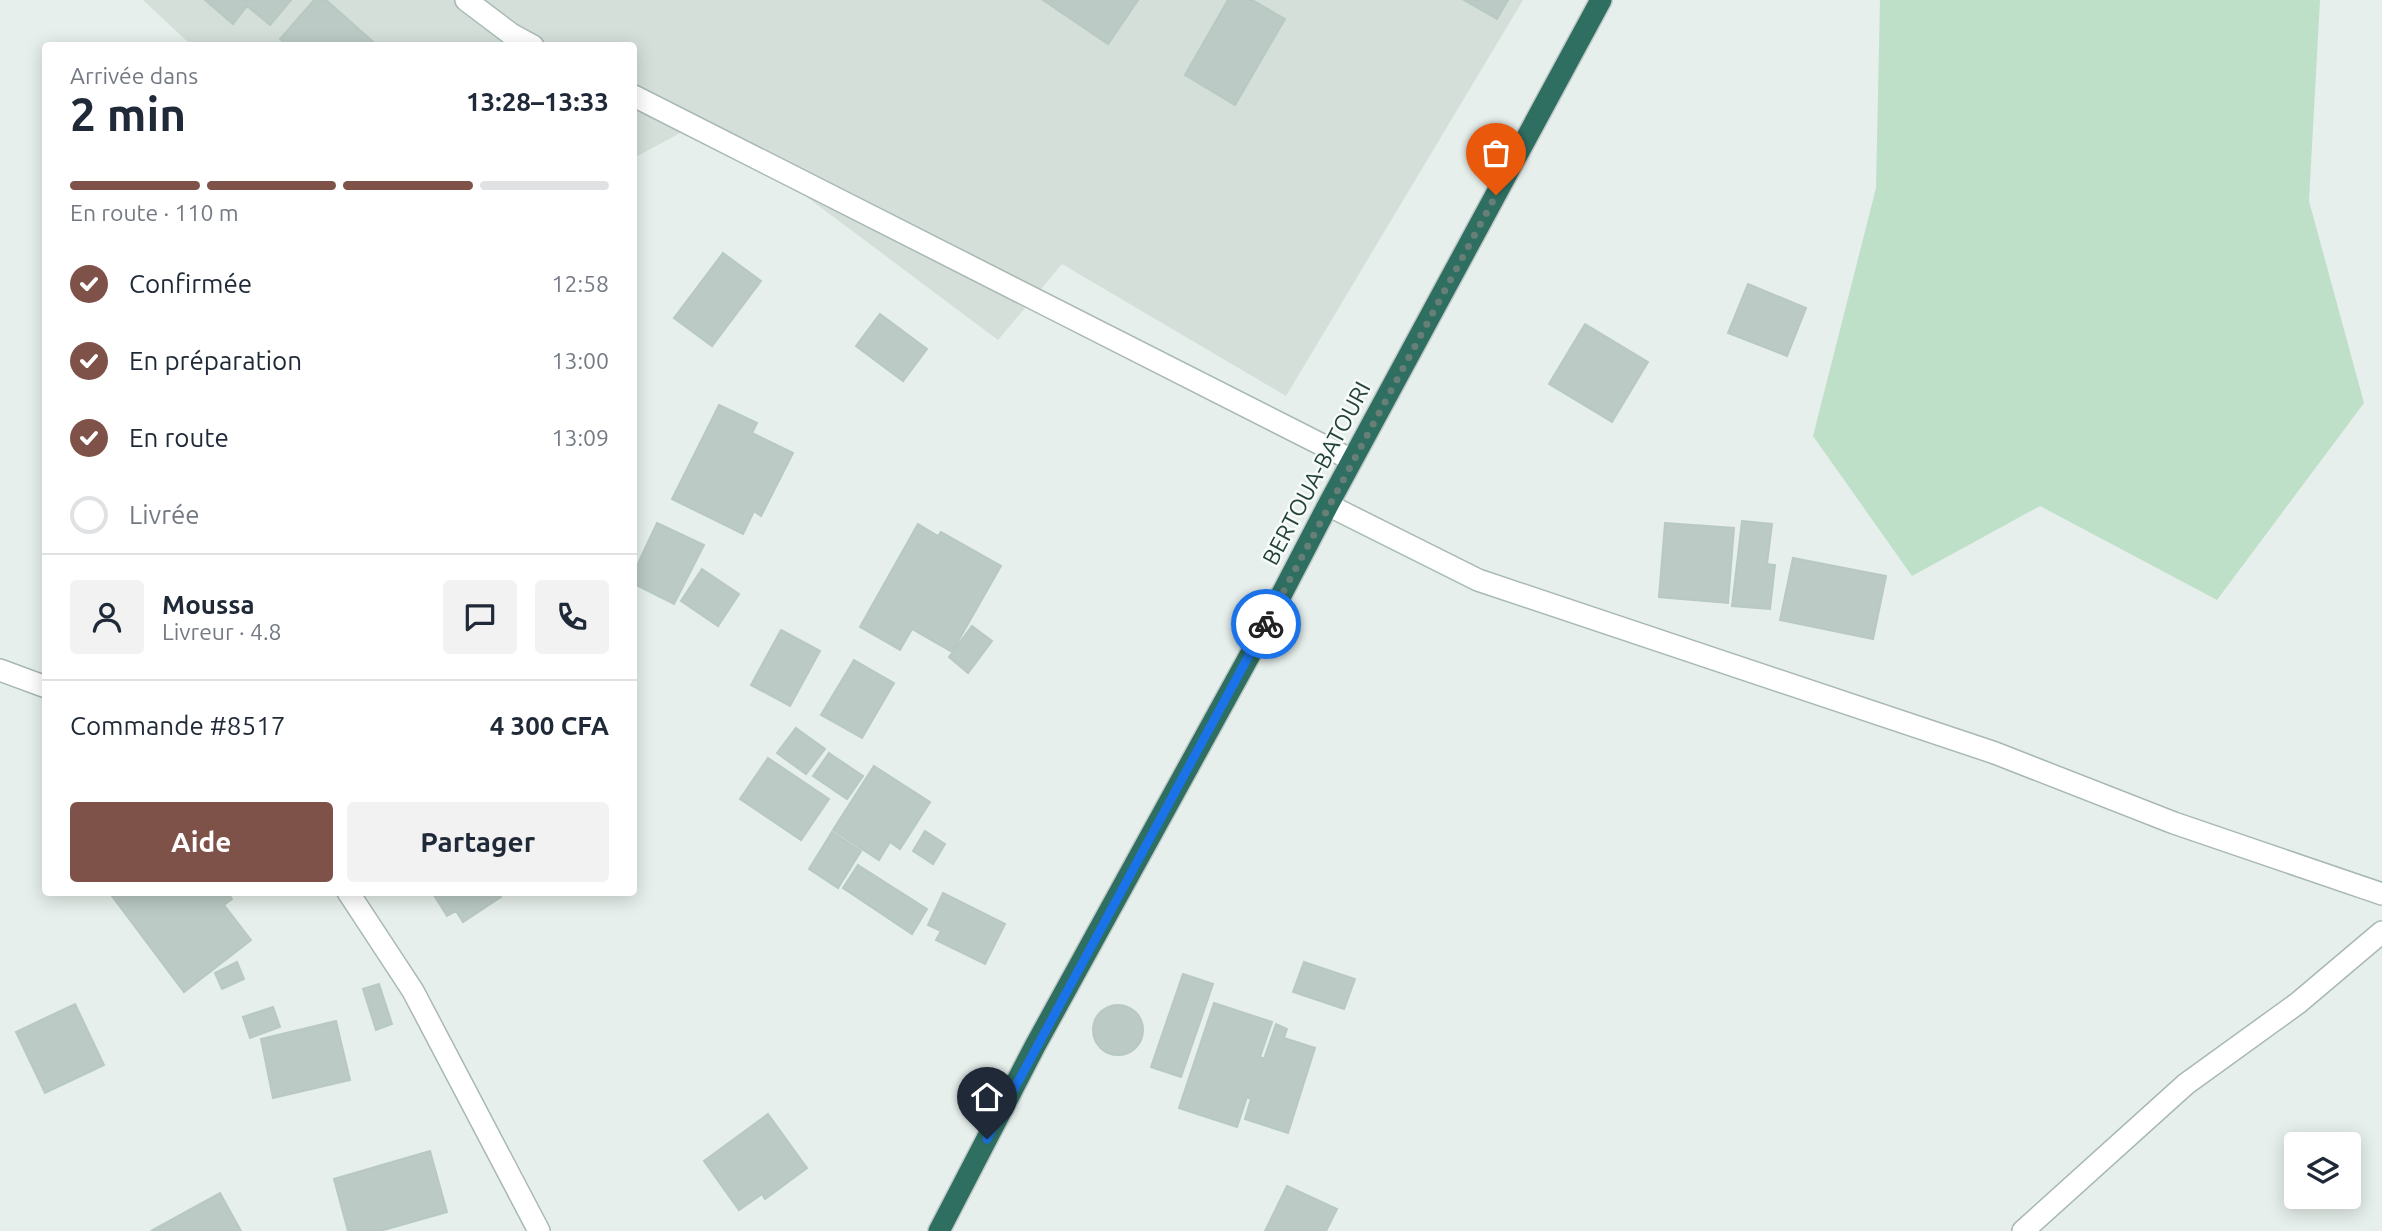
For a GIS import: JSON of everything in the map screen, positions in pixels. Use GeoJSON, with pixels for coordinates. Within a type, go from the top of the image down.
{"type":"FeatureCollection","features":[{"type":"Feature","properties":{"kind":"highway","name":"BERTOUA-BATOURI"},"geometry":{"type":"LineString","coordinates":[[939,1231],[1035,1046],[1251,653],[1352,460],[1601,0]]}},
{"type":"Feature","properties":{"kind":"street"},"geometry":{"type":"LineString","coordinates":[[466,0],[526,42]]}},
{"type":"Feature","properties":{"kind":"street"},"geometry":{"type":"LineString","coordinates":[[637,98],[1352,460]]}},
{"type":"Feature","properties":{"kind":"street"},"geometry":{"type":"LineString","coordinates":[[1328,505],[1478,580],[1995,753],[2174,823],[2382,894]]}},
{"type":"Feature","properties":{"kind":"street"},"geometry":{"type":"LineString","coordinates":[[0,670],[42,686]]}},
{"type":"Feature","properties":{"kind":"street"},"geometry":{"type":"LineString","coordinates":[[351,896],[413,990],[539,1231]]}},
{"type":"Feature","properties":{"kind":"street"},"geometry":{"type":"LineString","coordinates":[[2023,1231],[2186,1084],[2298,1003],[2382,932]]}},
{"type":"Feature","properties":{"kind":"shaded area"},"geometry":{"type":"Polygon","coordinates":[[[143,0],[1523,0],[1286,396],[1062,264],[998,340],[704,120],[637,156],[637,42],[188,42],[143,0]]]}},
{"type":"Feature","properties":{"kind":"green space"},"geometry":{"type":"Polygon","coordinates":[[[1880,0],[2320,0],[2309,201],[2364,403],[2217,600],[2040,506],[1912,576],[1813,436],[1876,188],[1880,0]]]}},
{"type":"Feature","properties":{"kind":"building"},"geometry":{"type":"Polygon","coordinates":[[[205,0],[291,0],[270,25],[247,6],[233,24],[205,0]]]}},
{"type":"Feature","properties":{"kind":"building"},"geometry":{"type":"Polygon","coordinates":[[[314,0],[326,0],[373,42],[283,42],[280,39],[314,0]]]}},
{"type":"Feature","properties":{"kind":"building"},"geometry":{"type":"Polygon","coordinates":[[[1043,0],[1138,0],[1108,44],[1043,0]]]}},
{"type":"Feature","properties":{"kind":"building"},"geometry":{"type":"Polygon","coordinates":[[[1228,0],[1252,0],[1285,19],[1235,105],[1185,75],[1228,0]]]}},
{"type":"Feature","properties":{"kind":"building"},"geometry":{"type":"Polygon","coordinates":[[[1464,0],[1508,0],[1497,19],[1464,0]]]}},
{"type":"Feature","properties":{"kind":"building"},"geometry":{"type":"Polygon","coordinates":[[[723,253],[761,281],[712,346],[674,318],[723,253]]]}},
{"type":"Feature","properties":{"kind":"building"},"geometry":{"type":"Polygon","coordinates":[[[1748,284],[1806,308],[1787,356],[1728,333],[1748,284]]]}},
{"type":"Feature","properties":{"kind":"building"},"geometry":{"type":"Polygon","coordinates":[[[880,314],[927,349],[903,381],[856,346],[880,314]]]}},
{"type":"Feature","properties":{"kind":"building"},"geometry":{"type":"Polygon","coordinates":[[[1585,324],[1648,362],[1612,422],[1549,384],[1585,324]]]}},
{"type":"Feature","properties":{"kind":"building"},"geometry":{"type":"Polygon","coordinates":[[[719,405],[757,423],[752,433],[793,453],[761,516],[754,511],[743,534],[672,499],[719,405]]]}},
{"type":"Feature","properties":{"kind":"building"},"geometry":{"type":"Polygon","coordinates":[[[1742,521],[1772,524],[1767,564],[1775,565],[1770,609],[1732,606],[1742,521]]]}},
{"type":"Feature","properties":{"kind":"building"},"geometry":{"type":"Polygon","coordinates":[[[657,523],[704,545],[674,604],[637,586],[637,566],[657,523]]]}},
{"type":"Feature","properties":{"kind":"building"},"geometry":{"type":"Polygon","coordinates":[[[1665,523],[1734,528],[1728,603],[1659,597],[1665,523]]]}},
{"type":"Feature","properties":{"kind":"building"},"geometry":{"type":"Polygon","coordinates":[[[918,524],[938,536],[941,532],[1001,566],[952,652],[912,629],[900,650],[860,627],[918,524]]]}},
{"type":"Feature","properties":{"kind":"building"},"geometry":{"type":"Polygon","coordinates":[[[1793,558],[1886,576],[1873,639],[1780,620],[1793,558]]]}},
{"type":"Feature","properties":{"kind":"building"},"geometry":{"type":"Polygon","coordinates":[[[702,569],[739,594],[718,626],[681,601],[702,569]]]}},
{"type":"Feature","properties":{"kind":"building"},"geometry":{"type":"Polygon","coordinates":[[[972,626],[992,641],[968,673],[949,657],[972,626]]]}},
{"type":"Feature","properties":{"kind":"building"},"geometry":{"type":"Polygon","coordinates":[[[781,630],[820,651],[790,706],[751,685],[781,630]]]}},
{"type":"Feature","properties":{"kind":"building"},"geometry":{"type":"Polygon","coordinates":[[[854,660],[894,683],[862,738],[821,715],[854,660]]]}},
{"type":"Feature","properties":{"kind":"building"},"geometry":{"type":"Polygon","coordinates":[[[796,728],[825,749],[806,774],[777,753],[796,728]]]}},
{"type":"Feature","properties":{"kind":"building"},"geometry":{"type":"Polygon","coordinates":[[[829,753],[863,776],[847,799],[813,776],[829,753]]]}},
{"type":"Feature","properties":{"kind":"building"},"geometry":{"type":"Polygon","coordinates":[[[768,758],[829,799],[801,840],[740,799],[768,758]]]}},
{"type":"Feature","properties":{"kind":"building"},"geometry":{"type":"Polygon","coordinates":[[[874,766],[930,802],[900,849],[890,842],[879,860],[833,830],[874,766]]]}},
{"type":"Feature","properties":{"kind":"building"},"geometry":{"type":"Polygon","coordinates":[[[925,831],[945,844],[933,864],[913,851],[925,831]]]}},
{"type":"Feature","properties":{"kind":"building"},"geometry":{"type":"Polygon","coordinates":[[[832,832],[861,851],[838,888],[809,869],[832,832]]]}},
{"type":"Feature","properties":{"kind":"building"},"geometry":{"type":"Polygon","coordinates":[[[858,865],[927,909],[912,934],[843,888],[858,865]]]}},
{"type":"Feature","properties":{"kind":"building"},"geometry":{"type":"Polygon","coordinates":[[[943,893],[1005,924],[985,964],[936,940],[941,931],[928,925],[943,893]]]}},
{"type":"Feature","properties":{"kind":"building"},"geometry":{"type":"Polygon","coordinates":[[[112,896],[230,896],[232,899],[224,905],[251,940],[184,992],[112,896]]]}},
{"type":"Feature","properties":{"kind":"building"},"geometry":{"type":"Polygon","coordinates":[[[434,896],[501,897],[463,922],[456,911],[447,916],[434,896]]]}},
{"type":"Feature","properties":{"kind":"building"},"geometry":{"type":"Polygon","coordinates":[[[237,962],[244,979],[222,989],[215,973],[237,962]]]}},
{"type":"Feature","properties":{"kind":"building"},"geometry":{"type":"Polygon","coordinates":[[[1304,962],[1355,979],[1344,1009],[1293,992],[1304,962]]]}},
{"type":"Feature","properties":{"kind":"building"},"geometry":{"type":"Polygon","coordinates":[[[1183,974],[1213,984],[1181,1077],[1151,1067],[1183,974]]]}},
{"type":"Feature","properties":{"kind":"building"},"geometry":{"type":"Polygon","coordinates":[[[379,984],[392,1024],[376,1030],[363,989],[379,984]]]}},
{"type":"Feature","properties":{"kind":"building"},"geometry":{"type":"Polygon","coordinates":[[[1214,1003],[1272,1022],[1260,1057],[1264,1059],[1276,1024],[1287,1029],[1284,1038],[1315,1048],[1288,1133],[1245,1119],[1251,1099],[1247,1097],[1237,1127],[1179,1108],[1214,1003]]]}},
{"type":"Feature","properties":{"kind":"building"},"geometry":{"type":"Polygon","coordinates":[[[75,1004],[104,1065],[45,1093],[16,1032],[75,1004]]]}},
{"type":"Feature","properties":{"kind":"building"},"geometry":{"type":"Polygon","coordinates":[[[1118,1005],[1136,1012],[1143,1030],[1136,1048],[1118,1055],[1100,1048],[1093,1030],[1100,1012],[1118,1005]]]}},
{"type":"Feature","properties":{"kind":"building"},"geometry":{"type":"Polygon","coordinates":[[[273,1007],[280,1027],[250,1038],[243,1017],[273,1007]]]}},
{"type":"Feature","properties":{"kind":"building"},"geometry":{"type":"Polygon","coordinates":[[[336,1021],[350,1080],[273,1098],[261,1039],[336,1021]]]}},
{"type":"Feature","properties":{"kind":"building"},"geometry":{"type":"Polygon","coordinates":[[[768,1114],[807,1168],[765,1199],[762,1194],[739,1210],[704,1161],[768,1114]]]}},
{"type":"Feature","properties":{"kind":"building"},"geometry":{"type":"Polygon","coordinates":[[[430,1151],[447,1212],[380,1231],[348,1231],[334,1179],[430,1151]]]}},
{"type":"Feature","properties":{"kind":"building"},"geometry":{"type":"Polygon","coordinates":[[[1287,1186],[1337,1209],[1326,1231],[1265,1231],[1287,1186]]]}},
{"type":"Feature","properties":{"kind":"building"},"geometry":{"type":"Polygon","coordinates":[[[220,1193],[241,1231],[151,1231],[220,1193]]]}},
{"type":"Feature","properties":{"kind":"way so far"},"geometry":{"type":"LineString","coordinates":[[1266,624],[1496,195]]}},
{"type":"Feature","properties":{"kind":"route"},"geometry":{"type":"LineString","coordinates":[[987,1139],[1266,624]]}}]}
